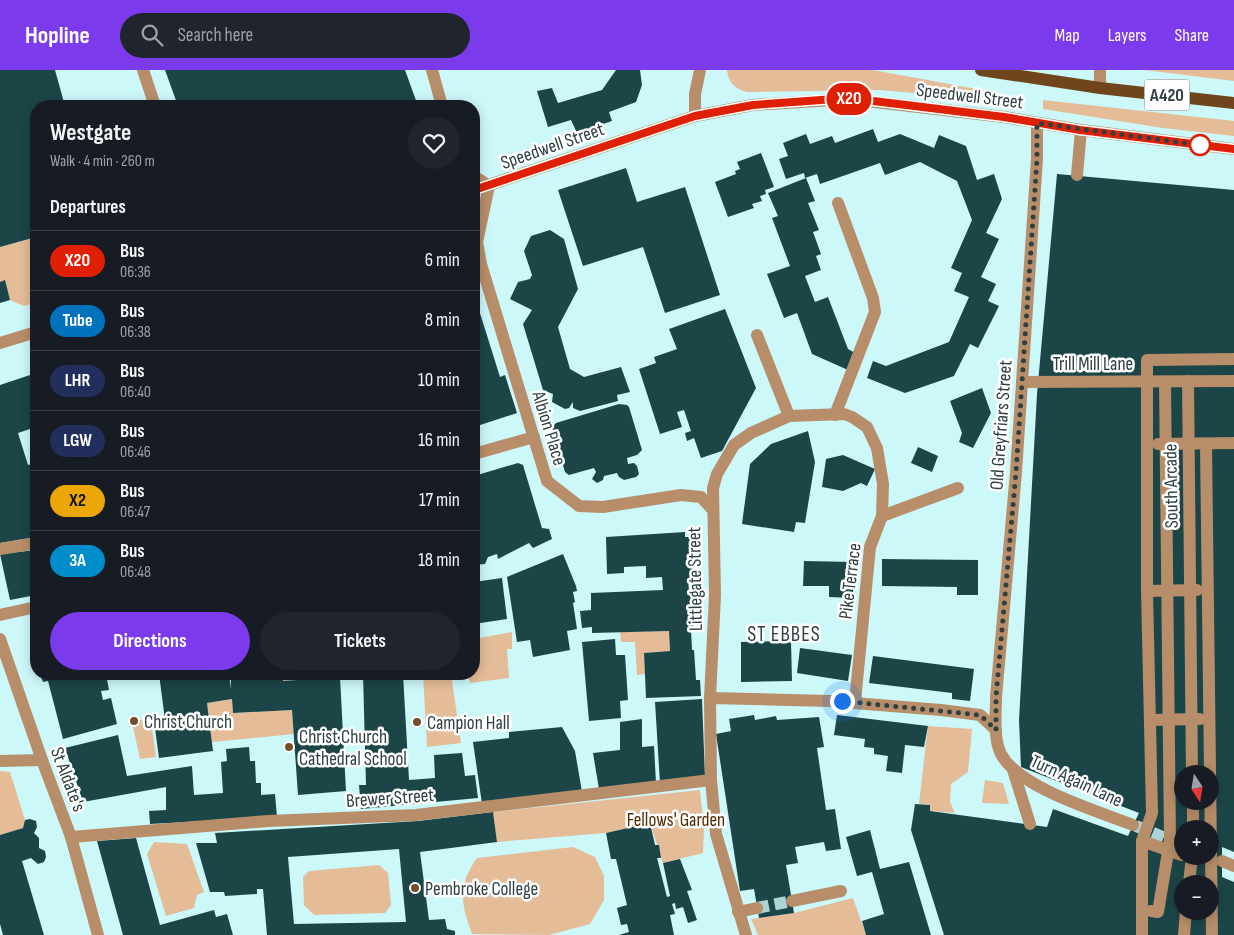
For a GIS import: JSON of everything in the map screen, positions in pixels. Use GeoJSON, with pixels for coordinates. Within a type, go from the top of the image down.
{"type":"FeatureCollection","features":[{"type":"Feature","properties":{"kind":"main road","name":"A420"},"geometry":{"type":"LineString","coordinates":[[981,70],[1100,88],[1234,103]]}},
{"type":"Feature","properties":{"kind":"street"},"geometry":{"type":"LineString","coordinates":[[143,70],[153,100]]}},
{"type":"Feature","properties":{"kind":"street"},"geometry":{"type":"LineString","coordinates":[[432,70],[440,100]]}},
{"type":"Feature","properties":{"kind":"street"},"geometry":{"type":"LineString","coordinates":[[695,116],[695,94],[700,70]]}},
{"type":"Feature","properties":{"kind":"street"},"geometry":{"type":"LineString","coordinates":[[1100,70],[1100,88]]}},
{"type":"Feature","properties":{"kind":"street","name":"Speedwell Street"},"geometry":{"type":"LineString","coordinates":[[480,188],[695,116],[753,105],[849,98],[1004,117],[1080,130],[1234,149]]}},
{"type":"Feature","properties":{"kind":"street","name":"Old Greyfriars Street"},"geometry":{"type":"LineString","coordinates":[[996,730],[996,697],[1022,382],[1037,159],[1037,123]]}},
{"type":"Feature","properties":{"kind":"street"},"geometry":{"type":"LineString","coordinates":[[1077,175],[1080,130]]}},
{"type":"Feature","properties":{"kind":"street"},"geometry":{"type":"LineString","coordinates":[[480,180],[489,186]]}},
{"type":"Feature","properties":{"kind":"street","name":"Albion Place"},"geometry":{"type":"LineString","coordinates":[[480,223],[489,186]]}},
{"type":"Feature","properties":{"kind":"street"},"geometry":{"type":"LineString","coordinates":[[835,415],[875,312],[873,298],[838,203]]}},
{"type":"Feature","properties":{"kind":"street","name":"Albion Place"},"geometry":{"type":"LineString","coordinates":[[480,259],[547,481],[579,506],[603,507],[681,495],[701,497],[711,508]]}},
{"type":"Feature","properties":{"kind":"street"},"geometry":{"type":"LineString","coordinates":[[0,343],[30,334]]}},
{"type":"Feature","properties":{"kind":"street"},"geometry":{"type":"LineString","coordinates":[[757,335],[789,416],[835,415],[852,417],[867,427],[877,448],[882,477],[882,516],[958,488]]}},
{"type":"Feature","properties":{"kind":"street","name":"South Arcade"},"geometry":{"type":"LineString","coordinates":[[1142,935],[1142,841],[1152,813],[1147,591],[1147,360],[1234,359]]}},
{"type":"Feature","properties":{"kind":"street","name":"Trill Mill Lane"},"geometry":{"type":"LineString","coordinates":[[1022,382],[1234,381]]}},
{"type":"Feature","properties":{"kind":"street","name":"South Arcade"},"geometry":{"type":"LineString","coordinates":[[1151,911],[1158,912],[1170,840],[1165,382]]}},
{"type":"Feature","properties":{"kind":"street","name":"South Arcade"},"geometry":{"type":"LineString","coordinates":[[1188,382],[1192,765]]}},
{"type":"Feature","properties":{"kind":"street","name":"Littlegate Street"},"geometry":{"type":"LineString","coordinates":[[746,935],[716,834],[711,780],[710,698],[715,596],[711,508],[712,488],[717,474],[734,445],[751,433],[789,416]]}},
{"type":"Feature","properties":{"kind":"street"},"geometry":{"type":"LineString","coordinates":[[480,452],[534,437]]}},
{"type":"Feature","properties":{"kind":"street"},"geometry":{"type":"LineString","coordinates":[[1148,444],[1234,443]]}},
{"type":"Feature","properties":{"kind":"street","name":"South Arcade"},"geometry":{"type":"LineString","coordinates":[[1206,444],[1210,719],[1223,864],[1212,935]]}},
{"type":"Feature","properties":{"kind":"street","name":"Pike Terrace"},"geometry":{"type":"LineString","coordinates":[[855,702],[870,547],[882,516]]}},
{"type":"Feature","properties":{"kind":"street"},"geometry":{"type":"LineString","coordinates":[[0,549],[30,544]]}},
{"type":"Feature","properties":{"kind":"street"},"geometry":{"type":"LineString","coordinates":[[1147,591],[1208,590]]}},
{"type":"Feature","properties":{"kind":"street"},"geometry":{"type":"LineString","coordinates":[[0,615],[30,608]]}},
{"type":"Feature","properties":{"kind":"street","name":"St Aldate's"},"geometry":{"type":"LineString","coordinates":[[0,639],[71,837],[98,935]]}},
{"type":"Feature","properties":{"kind":"street"},"geometry":{"type":"LineString","coordinates":[[710,698],[855,702],[941,710],[980,715],[996,730]]}},
{"type":"Feature","properties":{"kind":"street"},"geometry":{"type":"LineString","coordinates":[[1151,720],[1210,719]]}},
{"type":"Feature","properties":{"kind":"street","name":"Turn Again Lane"},"geometry":{"type":"LineString","coordinates":[[996,730],[1000,753],[1013,770],[1037,786],[1133,825]]}},
{"type":"Feature","properties":{"kind":"street"},"geometry":{"type":"LineString","coordinates":[[0,761],[42,760]]}},
{"type":"Feature","properties":{"kind":"street"},"geometry":{"type":"LineString","coordinates":[[1013,770],[1030,824]]}},
{"type":"Feature","properties":{"kind":"street","name":"Brewer Street"},"geometry":{"type":"LineString","coordinates":[[71,837],[268,821],[416,815],[711,780]]}},
{"type":"Feature","properties":{"kind":"street"},"geometry":{"type":"LineString","coordinates":[[1142,841],[1174,852]]}},
{"type":"Feature","properties":{"kind":"street"},"geometry":{"type":"LineString","coordinates":[[792,901],[841,891]]}},
{"type":"Feature","properties":{"kind":"street"},"geometry":{"type":"LineString","coordinates":[[738,912],[757,908]]}},
{"type":"Feature","properties":{"kind":"street"},"geometry":{"type":"LineString","coordinates":[[1184,935],[1185,920]]}},
{"type":"Feature","properties":{"kind":"green space"},"geometry":{"type":"Polygon","coordinates":[[[727,70],[873,70],[998,93],[997,100],[879,90],[747,92],[733,84],[727,70]]]}},
{"type":"Feature","properties":{"kind":"green space"},"geometry":{"type":"Polygon","coordinates":[[[1144,70],[1234,70],[1234,81],[1144,70]]]}},
{"type":"Feature","properties":{"kind":"green space"},"geometry":{"type":"Polygon","coordinates":[[[1043,100],[1234,121],[1234,136],[1163,128],[1043,109],[1043,100]]]}},
{"type":"Feature","properties":{"kind":"green space"},"geometry":{"type":"Polygon","coordinates":[[[30,239],[30,304],[24,306],[10,300],[5,281],[0,282],[0,247],[30,239]]]}},
{"type":"Feature","properties":{"kind":"green space"},"geometry":{"type":"Polygon","coordinates":[[[669,631],[670,651],[644,653],[645,674],[637,675],[635,642],[621,642],[620,632],[669,631]]]}},
{"type":"Feature","properties":{"kind":"green space"},"geometry":{"type":"Polygon","coordinates":[[[512,632],[512,649],[507,649],[509,678],[470,683],[469,680],[480,680],[480,638],[512,632]]]}},
{"type":"Feature","properties":{"kind":"green space"},"geometry":{"type":"Polygon","coordinates":[[[423,680],[452,680],[461,743],[427,747],[423,680]]]}},
{"type":"Feature","properties":{"kind":"green space"},"geometry":{"type":"Polygon","coordinates":[[[232,699],[233,713],[292,710],[294,734],[212,742],[207,703],[232,699]]]}},
{"type":"Feature","properties":{"kind":"green space"},"geometry":{"type":"Polygon","coordinates":[[[143,719],[151,721],[156,757],[140,759],[133,727],[137,721],[143,719]]]}},
{"type":"Feature","properties":{"kind":"green space"},"geometry":{"type":"Polygon","coordinates":[[[928,726],[972,729],[968,772],[951,784],[950,802],[955,813],[930,811],[929,805],[919,804],[928,726]]]}},
{"type":"Feature","properties":{"kind":"green space"},"geometry":{"type":"Polygon","coordinates":[[[0,771],[10,772],[25,820],[23,828],[0,835],[0,771]]]}},
{"type":"Feature","properties":{"kind":"green space"},"geometry":{"type":"Polygon","coordinates":[[[985,780],[1003,783],[1009,804],[982,803],[985,780]]]}},
{"type":"Feature","properties":{"kind":"green space","name":"Fellows' Garden"},"geometry":{"type":"Polygon","coordinates":[[[700,790],[704,828],[703,853],[663,863],[650,823],[606,833],[497,842],[493,812],[700,790]]]}},
{"type":"Feature","properties":{"kind":"green space"},"geometry":{"type":"Polygon","coordinates":[[[154,842],[187,844],[204,892],[197,895],[194,908],[166,916],[147,854],[154,842]]]}},
{"type":"Feature","properties":{"kind":"green space"},"geometry":{"type":"Polygon","coordinates":[[[573,847],[595,857],[604,876],[604,900],[590,924],[549,935],[472,934],[465,913],[463,895],[466,877],[477,858],[573,847]]]}},
{"type":"Feature","properties":{"kind":"green space"},"geometry":{"type":"Polygon","coordinates":[[[379,865],[388,873],[391,905],[385,913],[314,915],[304,905],[303,877],[309,871],[379,865]]]}},
{"type":"Feature","properties":{"kind":"green space"},"geometry":{"type":"Polygon","coordinates":[[[853,898],[866,935],[758,935],[751,919],[794,913],[853,898]]]}},
{"type":"Feature","properties":{"kind":"building"},"geometry":{"type":"Polygon","coordinates":[[[0,70],[55,70],[63,100],[30,100],[30,239],[0,247],[0,70]]]}},
{"type":"Feature","properties":{"kind":"building"},"geometry":{"type":"Polygon","coordinates":[[[165,70],[405,70],[416,100],[176,100],[165,70]]]}},
{"type":"Feature","properties":{"kind":"building"},"geometry":{"type":"Polygon","coordinates":[[[616,70],[640,70],[642,85],[636,102],[609,112],[612,121],[577,133],[571,120],[548,127],[537,91],[552,88],[558,103],[602,90],[616,70]]]}},
{"type":"Feature","properties":{"kind":"building"},"geometry":{"type":"Polygon","coordinates":[[[873,129],[878,142],[900,134],[934,148],[939,135],[966,146],[977,180],[994,174],[1002,199],[986,233],[999,239],[981,277],[996,284],[988,301],[999,306],[978,348],[970,344],[954,376],[905,393],[867,378],[873,361],[886,366],[949,342],[969,297],[954,291],[962,273],[951,268],[972,220],[957,181],[920,162],[885,175],[880,163],[820,184],[817,174],[805,178],[804,173],[786,179],[779,159],[788,156],[783,143],[806,134],[810,144],[832,136],[835,143],[873,129]]]}},
{"type":"Feature","properties":{"kind":"building"},"geometry":{"type":"Polygon","coordinates":[[[761,153],[774,187],[765,190],[766,194],[760,196],[762,201],[752,204],[754,208],[728,217],[715,182],[736,174],[735,171],[740,169],[737,162],[761,153]]]}},
{"type":"Feature","properties":{"kind":"building"},"geometry":{"type":"Polygon","coordinates":[[[626,168],[637,202],[685,187],[720,295],[665,313],[643,247],[583,266],[558,190],[626,168]]]}},
{"type":"Feature","properties":{"kind":"building"},"geometry":{"type":"Polygon","coordinates":[[[1057,174],[1234,190],[1234,852],[1222,847],[1222,877],[1234,882],[1234,935],[944,935],[911,830],[915,804],[930,805],[930,811],[1047,827],[1053,809],[1128,836],[1139,813],[1021,767],[1019,720],[1037,394],[1057,174]]]}},
{"type":"Feature","properties":{"kind":"building"},"geometry":{"type":"Polygon","coordinates":[[[806,178],[815,201],[808,203],[819,230],[813,232],[821,254],[816,256],[821,270],[805,276],[815,302],[828,297],[848,349],[855,353],[848,370],[812,354],[797,313],[784,318],[767,274],[790,266],[772,218],[778,216],[768,193],[806,178]]]}},
{"type":"Feature","properties":{"kind":"building"},"geometry":{"type":"Polygon","coordinates":[[[550,230],[564,239],[578,289],[558,327],[570,369],[584,377],[621,367],[630,392],[617,395],[618,401],[580,411],[573,408],[573,402],[569,408],[565,409],[552,402],[553,394],[543,390],[523,324],[532,310],[510,299],[518,282],[530,279],[532,275],[524,251],[531,236],[550,230]]]}},
{"type":"Feature","properties":{"kind":"building"},"geometry":{"type":"Polygon","coordinates":[[[5,280],[10,300],[0,303],[0,282],[5,280]]]}},
{"type":"Feature","properties":{"kind":"building"},"geometry":{"type":"Polygon","coordinates":[[[725,309],[756,388],[722,451],[701,458],[694,438],[687,441],[685,433],[691,431],[684,410],[677,412],[682,427],[660,434],[639,369],[656,363],[654,357],[677,349],[669,329],[725,309]]]}},
{"type":"Feature","properties":{"kind":"building"},"geometry":{"type":"Polygon","coordinates":[[[480,313],[500,377],[505,375],[517,413],[480,425],[480,313]]]}},
{"type":"Feature","properties":{"kind":"building"},"geometry":{"type":"Polygon","coordinates":[[[30,375],[30,429],[18,433],[28,465],[30,464],[30,538],[0,543],[0,385],[30,375]]]}},
{"type":"Feature","properties":{"kind":"building"},"geometry":{"type":"Polygon","coordinates":[[[982,388],[991,413],[973,448],[959,442],[962,433],[950,401],[982,388]]]}},
{"type":"Feature","properties":{"kind":"building"},"geometry":{"type":"Polygon","coordinates":[[[619,404],[629,407],[642,450],[637,455],[627,458],[628,464],[634,463],[637,466],[639,474],[636,477],[624,480],[617,473],[604,476],[603,480],[597,483],[592,479],[596,472],[594,468],[569,475],[565,472],[552,427],[556,423],[619,404]]]}},
{"type":"Feature","properties":{"kind":"building"},"geometry":{"type":"Polygon","coordinates":[[[808,431],[815,462],[805,523],[796,522],[794,532],[742,524],[750,464],[771,444],[808,431]]]}},
{"type":"Feature","properties":{"kind":"building"},"geometry":{"type":"Polygon","coordinates":[[[918,447],[938,456],[932,472],[911,463],[918,447]]]}},
{"type":"Feature","properties":{"kind":"building"},"geometry":{"type":"Polygon","coordinates":[[[843,455],[875,469],[867,486],[861,483],[843,491],[822,487],[826,459],[843,455]]]}},
{"type":"Feature","properties":{"kind":"building"},"geometry":{"type":"Polygon","coordinates":[[[518,463],[523,465],[542,528],[549,529],[552,539],[533,548],[529,543],[498,559],[497,554],[488,557],[485,564],[480,564],[480,474],[518,463]]]}},
{"type":"Feature","properties":{"kind":"building"},"geometry":{"type":"Polygon","coordinates":[[[685,532],[685,537],[692,537],[693,580],[688,581],[689,590],[693,589],[694,630],[691,630],[692,650],[694,650],[696,680],[700,680],[701,696],[646,698],[644,653],[670,651],[669,631],[592,633],[592,627],[582,628],[580,611],[591,610],[591,593],[663,590],[662,577],[646,578],[646,566],[624,567],[624,573],[607,574],[606,537],[685,532]]]}},
{"type":"Feature","properties":{"kind":"building"},"geometry":{"type":"Polygon","coordinates":[[[30,551],[30,596],[10,600],[0,554],[30,551]]]}},
{"type":"Feature","properties":{"kind":"building"},"geometry":{"type":"Polygon","coordinates":[[[563,554],[577,591],[573,592],[575,602],[573,603],[577,629],[567,631],[570,650],[533,657],[530,640],[517,642],[507,577],[563,554]]]}},
{"type":"Feature","properties":{"kind":"building"},"geometry":{"type":"Polygon","coordinates":[[[882,559],[978,560],[978,595],[957,595],[957,587],[882,586],[882,559]]]}},
{"type":"Feature","properties":{"kind":"building"},"geometry":{"type":"Polygon","coordinates":[[[804,561],[853,562],[853,598],[829,597],[829,586],[803,586],[804,561]]]}},
{"type":"Feature","properties":{"kind":"building"},"geometry":{"type":"Polygon","coordinates":[[[502,578],[507,619],[480,623],[480,581],[502,578]]]}},
{"type":"Feature","properties":{"kind":"building"},"geometry":{"type":"Polygon","coordinates":[[[615,639],[616,655],[625,655],[628,700],[620,701],[621,718],[589,721],[582,642],[615,639]]]}},
{"type":"Feature","properties":{"kind":"building"},"geometry":{"type":"Polygon","coordinates":[[[791,641],[792,681],[741,682],[741,642],[791,641]]]}},
{"type":"Feature","properties":{"kind":"building"},"geometry":{"type":"Polygon","coordinates":[[[800,648],[852,655],[848,681],[797,673],[800,648]]]}},
{"type":"Feature","properties":{"kind":"building"},"geometry":{"type":"Polygon","coordinates":[[[873,656],[974,669],[970,701],[952,699],[952,693],[869,683],[873,656]]]}},
{"type":"Feature","properties":{"kind":"building"},"geometry":{"type":"Polygon","coordinates":[[[42,680],[107,680],[109,690],[101,691],[103,700],[111,698],[117,724],[63,739],[48,681],[43,682],[42,680]]]}},
{"type":"Feature","properties":{"kind":"building"},"geometry":{"type":"Polygon","coordinates":[[[160,680],[230,680],[231,689],[231,680],[340,680],[346,791],[298,795],[292,710],[233,713],[232,699],[207,703],[213,751],[159,758],[154,721],[165,720],[160,680]]]}},
{"type":"Feature","properties":{"kind":"building"},"geometry":{"type":"Polygon","coordinates":[[[363,680],[403,680],[409,780],[435,778],[434,755],[462,753],[465,776],[475,775],[478,798],[361,809],[359,785],[366,785],[363,680]]]}},
{"type":"Feature","properties":{"kind":"building"},"geometry":{"type":"Polygon","coordinates":[[[702,699],[705,777],[660,783],[655,702],[702,699]]]}},
{"type":"Feature","properties":{"kind":"building"},"geometry":{"type":"Polygon","coordinates":[[[754,715],[755,720],[776,716],[777,720],[819,717],[824,747],[817,748],[826,810],[835,809],[841,849],[826,851],[824,842],[795,847],[798,863],[786,865],[794,913],[759,918],[754,889],[740,891],[716,734],[731,731],[729,719],[754,715]]]}},
{"type":"Feature","properties":{"kind":"building"},"geometry":{"type":"Polygon","coordinates":[[[837,715],[928,726],[924,747],[905,745],[902,773],[886,771],[888,756],[874,754],[874,748],[864,747],[865,739],[834,735],[837,715]]]}},
{"type":"Feature","properties":{"kind":"building"},"geometry":{"type":"Polygon","coordinates":[[[642,719],[642,747],[654,746],[656,783],[599,789],[593,753],[620,750],[620,722],[642,719]]]}},
{"type":"Feature","properties":{"kind":"building"},"geometry":{"type":"Polygon","coordinates":[[[562,727],[575,751],[582,792],[482,804],[473,742],[509,738],[509,732],[562,727]]]}},
{"type":"Feature","properties":{"kind":"building"},"geometry":{"type":"Polygon","coordinates":[[[118,735],[127,776],[192,766],[194,795],[223,793],[221,762],[227,761],[226,749],[249,747],[250,761],[255,761],[256,783],[261,783],[261,795],[275,794],[277,817],[150,824],[149,811],[166,810],[166,787],[83,802],[65,748],[118,735]]]}},
{"type":"Feature","properties":{"kind":"building"},"geometry":{"type":"Polygon","coordinates":[[[493,812],[497,842],[420,852],[429,920],[445,919],[447,929],[455,931],[455,935],[267,935],[263,889],[257,889],[257,894],[225,896],[224,892],[210,892],[196,843],[217,843],[215,833],[418,821],[493,812]],[[399,849],[288,857],[294,924],[406,922],[399,849]]]}},
{"type":"Feature","properties":{"kind":"building"},"geometry":{"type":"Polygon","coordinates":[[[25,820],[36,821],[37,827],[34,833],[39,838],[39,848],[45,851],[46,857],[44,862],[38,864],[31,858],[22,861],[44,935],[3,935],[0,924],[0,835],[23,828],[25,820]]]}},
{"type":"Feature","properties":{"kind":"building"},"geometry":{"type":"Polygon","coordinates":[[[650,823],[655,845],[659,845],[661,858],[657,858],[667,897],[670,896],[663,863],[680,859],[692,890],[687,891],[697,920],[688,923],[683,907],[676,909],[675,903],[672,904],[675,914],[670,915],[674,935],[619,935],[629,932],[627,924],[621,925],[617,908],[627,905],[616,859],[611,859],[606,833],[650,823]]]}},
{"type":"Feature","properties":{"kind":"building"},"geometry":{"type":"Polygon","coordinates":[[[870,830],[880,869],[909,862],[931,935],[866,935],[862,921],[884,914],[872,872],[857,876],[846,837],[870,830]]]}},
{"type":"Feature","properties":{"kind":"building"},"geometry":{"type":"Polygon","coordinates":[[[136,838],[160,925],[214,910],[216,917],[227,914],[233,935],[123,935],[97,841],[136,838]]]}},
{"type":"Feature","properties":{"kind":"tunnel"},"geometry":{"type":"LineString","coordinates":[[1136,826],[1174,842]]}},
{"type":"Feature","properties":{"kind":"tunnel"},"geometry":{"type":"LineString","coordinates":[[757,908],[792,901]]}},
{"type":"Feature","properties":{"kind":"bus line","name":"X20"},"geometry":{"type":"LineString","coordinates":[[480,188],[695,116],[753,105],[849,98],[1004,117],[1080,130],[1234,149]]}},
{"type":"Feature","properties":{"kind":"place","name":"Christ Church"},"geometry":{"type":"Point","coordinates":[134,721]}},
{"type":"Feature","properties":{"kind":"place","name":"Campion Hall"},"geometry":{"type":"Point","coordinates":[417,722]}},
{"type":"Feature","properties":{"kind":"place","name":"Christ Church Cathedral School"},"geometry":{"type":"Point","coordinates":[289,747]}},
{"type":"Feature","properties":{"kind":"place","name":"Pembroke College"},"geometry":{"type":"Point","coordinates":[415,888]}},
{"type":"Feature","properties":{"kind":"district","name":"ST EBBES"},"geometry":{"type":"Point","coordinates":[784,634]}},
{"type":"Feature","properties":{"kind":"route"},"geometry":{"type":"LineString","coordinates":[[842,701],[980,715],[996,730],[996,697],[1016,472],[1031,225],[1037,159],[1037,123],[1200,145]]}}]}
